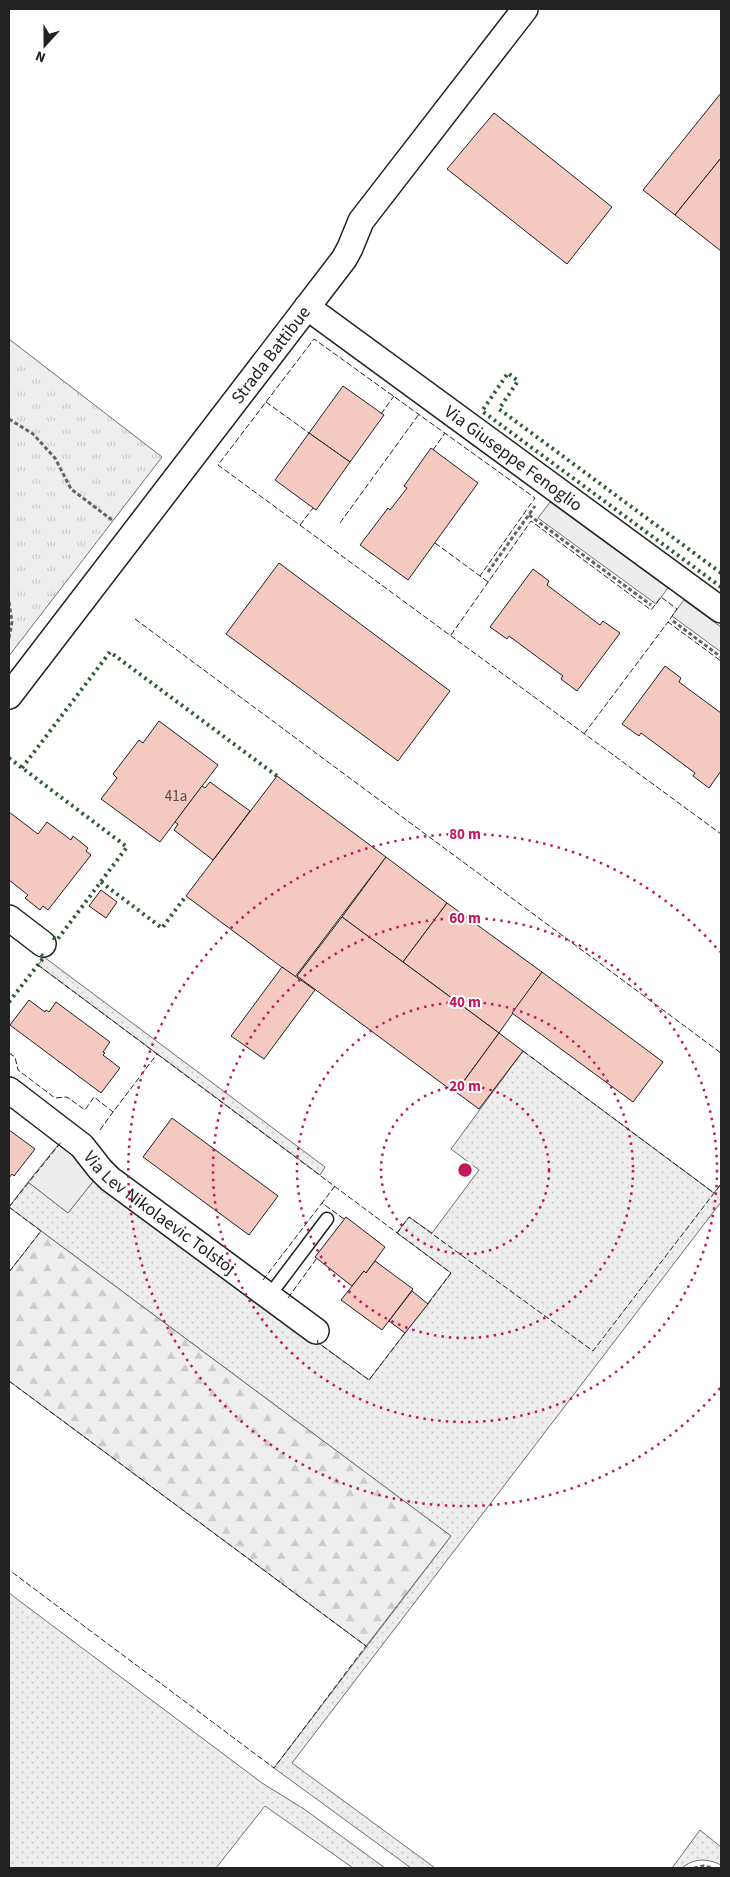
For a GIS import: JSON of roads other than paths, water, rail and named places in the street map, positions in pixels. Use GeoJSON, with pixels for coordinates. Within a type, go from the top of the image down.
{"type":"FeatureCollection","features":[{"type":"Feature","properties":{"kind":"street","name":"Strada Battibue"},"geometry":{"type":"LineString","coordinates":[[9,696],[347,254],[360,221],[525,9]]}},
{"type":"Feature","properties":{"kind":"street","name":"Via Giuseppe Fenoglio"},"geometry":{"type":"LineString","coordinates":[[307,307],[721,610]]}},
{"type":"Feature","properties":{"kind":"street"},"geometry":{"type":"LineString","coordinates":[[9,918],[42,944]]}},
{"type":"Feature","properties":{"kind":"street","name":"Via Lev Nikolaevic Tolstoj"},"geometry":{"type":"LineString","coordinates":[[9,1090],[82,1146],[110,1179],[316,1331]]}},
{"type":"Feature","properties":{"kind":"lane"},"geometry":{"type":"LineString","coordinates":[[269,1296],[327,1219]]}}]}
